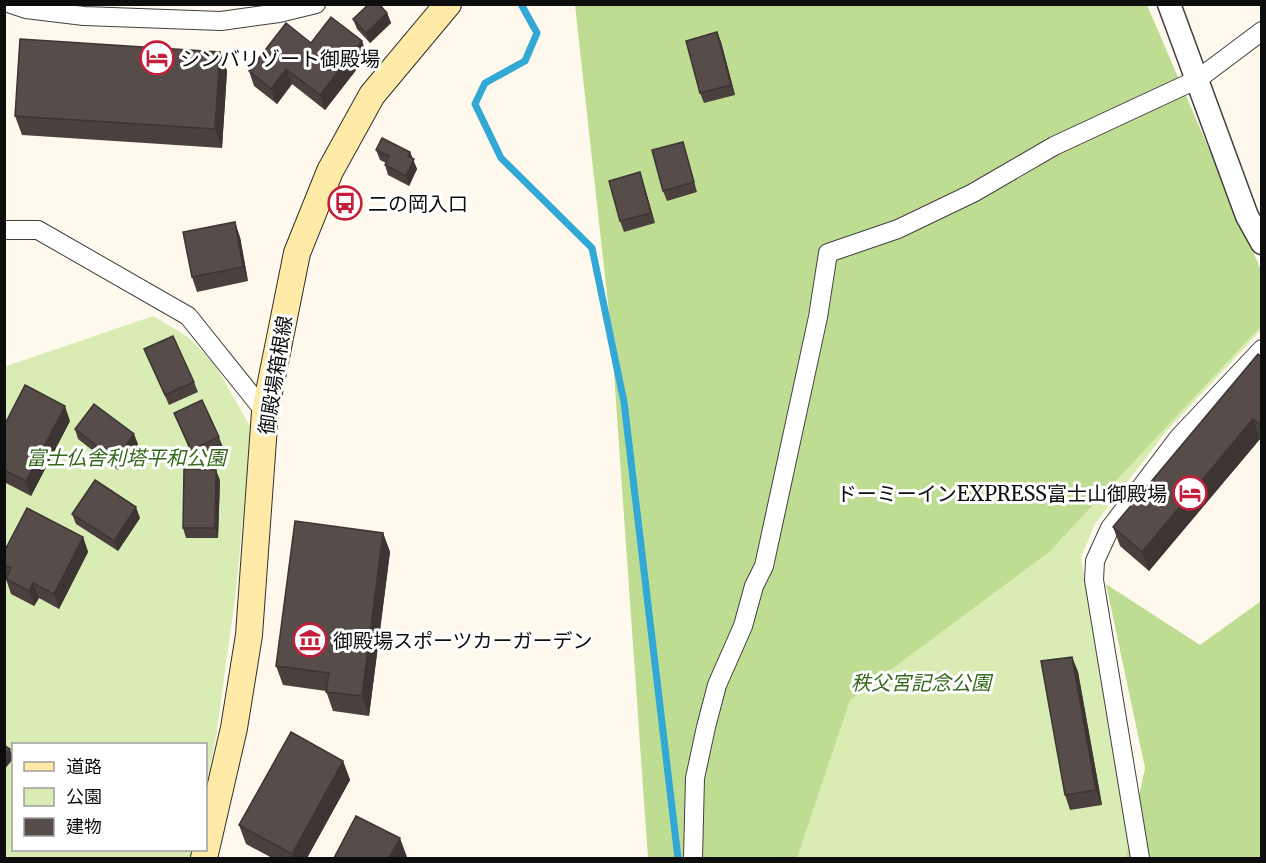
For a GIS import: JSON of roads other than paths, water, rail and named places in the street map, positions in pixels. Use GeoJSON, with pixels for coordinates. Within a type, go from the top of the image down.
{"type":"FeatureCollection","features":[{"type":"Feature","properties":{"kind":"main road","name":"御殿場箱根線"},"geometry":{"type":"LineString","coordinates":[[207,845],[234,728],[249,635],[265,412],[297,253],[330,171],[372,95],[448,4]]}},
{"type":"Feature","properties":{"kind":"street"},"geometry":{"type":"LineString","coordinates":[[11,4],[26,9],[84,16],[221,21],[279,13],[316,4]]}},
{"type":"Feature","properties":{"kind":"street"},"geometry":{"type":"LineString","coordinates":[[1169,4],[1247,216],[1262,243]]}},
{"type":"Feature","properties":{"kind":"street"},"geometry":{"type":"LineString","coordinates":[[693,858],[695,778],[706,727],[717,685],[743,626],[754,586],[764,566],[818,317],[828,253],[898,229],[973,194],[1054,146],[1198,79],[1262,31]]}},
{"type":"Feature","properties":{"kind":"street"},"geometry":{"type":"LineString","coordinates":[[4,230],[38,230],[188,316],[265,412]]}},
{"type":"Feature","properties":{"kind":"street"},"geometry":{"type":"LineString","coordinates":[[1140,858],[1094,580],[1095,561],[1110,528],[1179,437],[1262,349]]}},
{"type":"Feature","properties":{"kind":"waterway"},"geometry":{"type":"LineString","coordinates":[[521,4],[537,33],[525,61],[485,83],[475,104],[501,158],[592,248],[624,402],[678,858]]}},
{"type":"Feature","properties":{"kind":"place","name":"シンバリゾート御殿場"},"geometry":{"type":"Point","coordinates":[157,58]}},
{"type":"Feature","properties":{"kind":"place","name":"二の岡入口"},"geometry":{"type":"Point","coordinates":[345,203]}},
{"type":"Feature","properties":{"kind":"place","name":"ドーミーインEXPRESS富士山御殿場"},"geometry":{"type":"Point","coordinates":[1190,493]}},
{"type":"Feature","properties":{"kind":"place","name":"御殿場スポーツカーガーデン"},"geometry":{"type":"Point","coordinates":[310,640]}},
{"type":"Feature","properties":{"kind":"park label","name":"富士仏舎利塔平和公園"},"geometry":{"type":"Point","coordinates":[126,457]}},
{"type":"Feature","properties":{"kind":"park label","name":"秩父宮記念公園"},"geometry":{"type":"Point","coordinates":[921,682]}}]}
